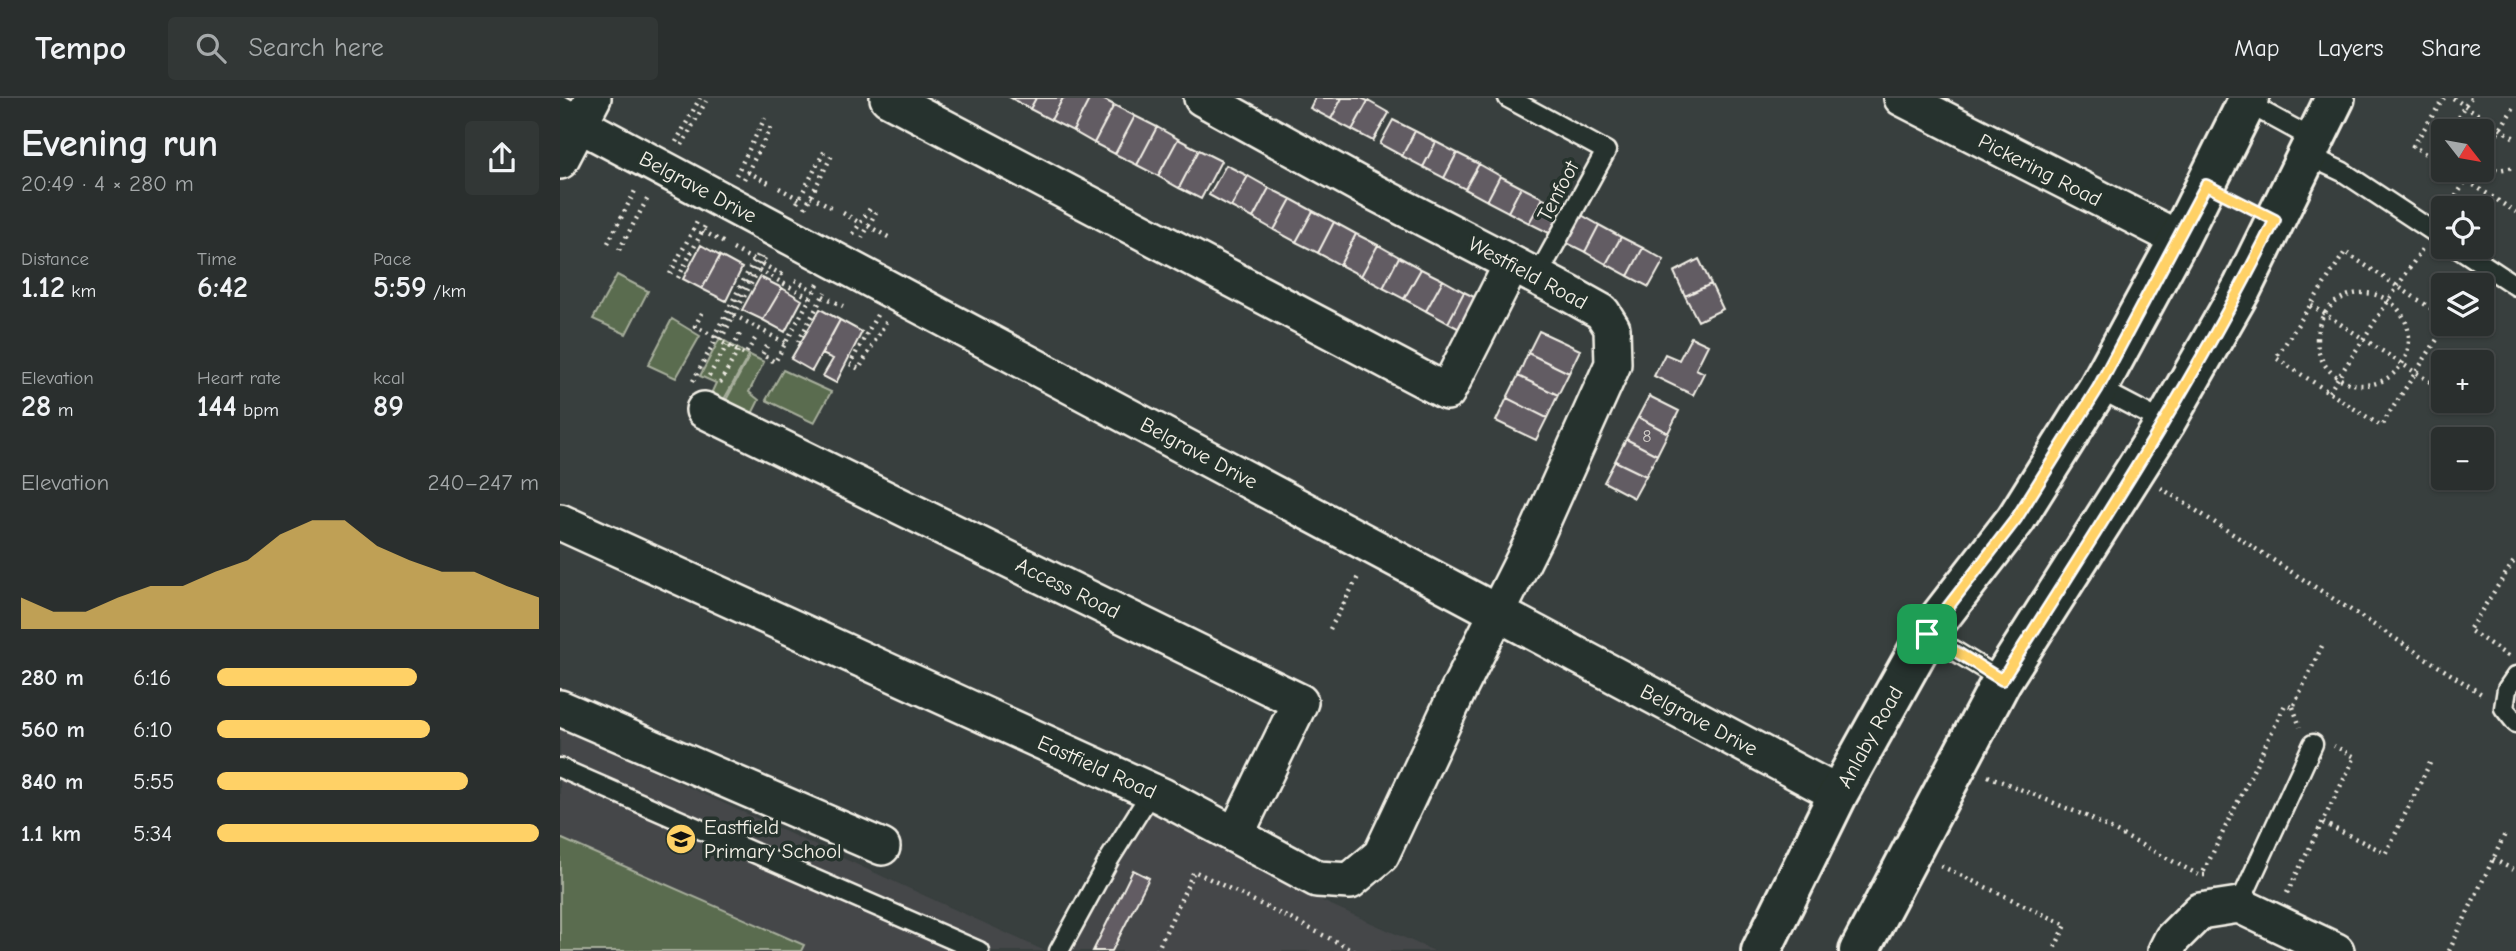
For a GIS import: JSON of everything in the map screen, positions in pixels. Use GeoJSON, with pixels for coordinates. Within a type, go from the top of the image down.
{"type":"FeatureCollection","features":[{"type":"Feature","properties":{"kind":"main road"},"geometry":{"type":"LineString","coordinates":[[1859,951],[2002,680],[2165,423],[2242,288],[2335,98]]}},
{"type":"Feature","properties":{"kind":"main road","name":"Anlaby Road"},"geometry":{"type":"LineString","coordinates":[[1761,951],[1838,794],[1927,634],[2016,519],[2098,388],[2179,239],[2248,100]]}},
{"type":"Feature","properties":{"kind":"street"},"geometry":{"type":"LineString","coordinates":[[888,98],[1447,392],[1524,271]]}},
{"type":"Feature","properties":{"kind":"street","name":"Westfield Road"},"geometry":{"type":"LineString","coordinates":[[1202,98],[1602,312],[1612,328],[1613,364],[1538,531],[1498,612]]}},
{"type":"Feature","properties":{"kind":"street","name":"Pickering Road"},"geometry":{"type":"LineString","coordinates":[[1902,98],[2179,239]]}},
{"type":"Feature","properties":{"kind":"street"},"geometry":{"type":"LineString","coordinates":[[560,160],[577,112]]}},
{"type":"Feature","properties":{"kind":"street","name":"Belgrave Drive"},"geometry":{"type":"LineString","coordinates":[[577,112],[1838,794]]}},
{"type":"Feature","properties":{"kind":"street","name":"Access Road"},"geometry":{"type":"LineString","coordinates":[[706,388],[1300,702],[1236,834]]}},
{"type":"Feature","properties":{"kind":"street","name":"Eastfield Road"},"geometry":{"type":"LineString","coordinates":[[560,522],[1152,792],[1317,879],[1350,881],[1381,855],[1498,612]]}},
{"type":"Feature","properties":{"kind":"street"},"geometry":{"type":"LineString","coordinates":[[560,708],[882,847]]}},
{"type":"Feature","properties":{"kind":"street"},"geometry":{"type":"LineString","coordinates":[[2166,951],[2172,939],[2200,911],[2246,891],[2336,951]]}},
{"type":"Feature","properties":{"kind":"lane","name":"Tenfoot"},"geometry":{"type":"LineString","coordinates":[[1508,98],[1606,150],[1524,271]]}},
{"type":"Feature","properties":{"kind":"lane"},"geometry":{"type":"LineString","coordinates":[[2248,100],[2343,173],[2431,230]]}},
{"type":"Feature","properties":{"kind":"lane"},"geometry":{"type":"LineString","coordinates":[[2475,259],[2516,286]]}},
{"type":"Feature","properties":{"kind":"lane"},"geometry":{"type":"LineString","coordinates":[[2098,388],[2165,423]]}},
{"type":"Feature","properties":{"kind":"lane"},"geometry":{"type":"LineString","coordinates":[[1927,634],[2002,680]]}},
{"type":"Feature","properties":{"kind":"lane"},"geometry":{"type":"LineString","coordinates":[[2516,676],[2507,689],[2504,708],[2516,723]]}},
{"type":"Feature","properties":{"kind":"lane"},"geometry":{"type":"LineString","coordinates":[[2246,891],[2316,740]]}},
{"type":"Feature","properties":{"kind":"lane"},"geometry":{"type":"LineString","coordinates":[[560,768],[979,951]]}},
{"type":"Feature","properties":{"kind":"lane"},"geometry":{"type":"LineString","coordinates":[[1059,951],[1110,858],[1152,792]]}},
{"type":"Feature","properties":{"kind":"path"},"geometry":{"type":"LineString","coordinates":[[674,146],[700,98]]}},
{"type":"Feature","properties":{"kind":"path"},"geometry":{"type":"LineString","coordinates":[[2431,157],[2413,146],[2444,98]]}},
{"type":"Feature","properties":{"kind":"path"},"geometry":{"type":"LineString","coordinates":[[2453,98],[2516,139]]}},
{"type":"Feature","properties":{"kind":"path"},"geometry":{"type":"LineString","coordinates":[[2459,119],[2464,105],[2471,98]]}},
{"type":"Feature","properties":{"kind":"path"},"geometry":{"type":"LineString","coordinates":[[680,149],[706,101]]}},
{"type":"Feature","properties":{"kind":"path"},"geometry":{"type":"LineString","coordinates":[[2494,138],[2516,103]]}},
{"type":"Feature","properties":{"kind":"path"},"geometry":{"type":"LineString","coordinates":[[734,179],[765,118]]}},
{"type":"Feature","properties":{"kind":"path"},"geometry":{"type":"LineString","coordinates":[[742,183],[773,123]]}},
{"type":"Feature","properties":{"kind":"path"},"geometry":{"type":"LineString","coordinates":[[793,210],[825,150]]}},
{"type":"Feature","properties":{"kind":"path"},"geometry":{"type":"LineString","coordinates":[[801,215],[832,155]]}},
{"type":"Feature","properties":{"kind":"path"},"geometry":{"type":"LineString","coordinates":[[2494,169],[2516,167]]}},
{"type":"Feature","properties":{"kind":"path"},"geometry":{"type":"LineString","coordinates":[[748,172],[771,184]]}},
{"type":"Feature","properties":{"kind":"path"},"geometry":{"type":"LineString","coordinates":[[2470,182],[2516,212]]}},
{"type":"Feature","properties":{"kind":"path"},"geometry":{"type":"LineString","coordinates":[[608,243],[638,184]]}},
{"type":"Feature","properties":{"kind":"path"},"geometry":{"type":"LineString","coordinates":[[779,188],[799,199]]}},
{"type":"Feature","properties":{"kind":"path"},"geometry":{"type":"LineString","coordinates":[[619,250],[651,191]]}},
{"type":"Feature","properties":{"kind":"path"},"geometry":{"type":"LineString","coordinates":[[811,196],[831,207]]}},
{"type":"Feature","properties":{"kind":"path"},"geometry":{"type":"LineString","coordinates":[[849,241],[871,207]]}},
{"type":"Feature","properties":{"kind":"path"},"geometry":{"type":"LineString","coordinates":[[858,245],[876,212]]}},
{"type":"Feature","properties":{"kind":"path"},"geometry":{"type":"LineString","coordinates":[[843,213],[860,223]]}},
{"type":"Feature","properties":{"kind":"path"},"geometry":{"type":"LineString","coordinates":[[670,274],[700,217]]}},
{"type":"Feature","properties":{"kind":"path"},"geometry":{"type":"LineString","coordinates":[[678,278],[708,221]]}},
{"type":"Feature","properties":{"kind":"path"},"geometry":{"type":"LineString","coordinates":[[868,226],[892,239]]}},
{"type":"Feature","properties":{"kind":"path"},"geometry":{"type":"LineString","coordinates":[[703,231],[726,244]]}},
{"type":"Feature","properties":{"kind":"path"},"geometry":{"type":"LineString","coordinates":[[2329,392],[2398,286],[2431,244]]}},
{"type":"Feature","properties":{"kind":"path"},"geometry":{"type":"LineString","coordinates":[[733,249],[754,260]]}},
{"type":"Feature","properties":{"kind":"path"},"geometry":{"type":"LineString","coordinates":[[702,313],[695,326],[714,336],[754,260],[764,251]]}},
{"type":"Feature","properties":{"kind":"path"},"geometry":{"type":"LineString","coordinates":[[755,338],[745,355],[720,341],[762,264],[764,251]]}},
{"type":"Feature","properties":{"kind":"path"},"geometry":{"type":"LineString","coordinates":[[706,388],[764,251]]}},
{"type":"Feature","properties":{"kind":"path"},"geometry":{"type":"LineString","coordinates":[[2431,308],[2345,252],[2276,358],[2381,426],[2439,336]]}},
{"type":"Feature","properties":{"kind":"path"},"geometry":{"type":"LineString","coordinates":[[762,264],[781,274]]}},
{"type":"Feature","properties":{"kind":"path"},"geometry":{"type":"LineString","coordinates":[[758,270],[810,298]]}},
{"type":"Feature","properties":{"kind":"path"},"geometry":{"type":"LineString","coordinates":[[794,280],[814,291]]}},
{"type":"Feature","properties":{"kind":"path"},"geometry":{"type":"LineString","coordinates":[[767,346],[762,355],[775,362],[820,281]]}},
{"type":"Feature","properties":{"kind":"path"},"geometry":{"type":"LineString","coordinates":[[798,342],[828,286]]}},
{"type":"Feature","properties":{"kind":"path"},"geometry":{"type":"LineString","coordinates":[[2366,292],[2389,300],[2405,318],[2408,330],[2410,341],[2403,364],[2385,381],[2361,387],[2338,379],[2321,361],[2316,337],[2324,313],[2342,297],[2366,292]]}},
{"type":"Feature","properties":{"kind":"path"},"geometry":{"type":"LineString","coordinates":[[822,296],[843,306]]}},
{"type":"Feature","properties":{"kind":"path"},"geometry":{"type":"LineString","coordinates":[[2311,305],[2431,382]]}},
{"type":"Feature","properties":{"kind":"path"},"geometry":{"type":"LineString","coordinates":[[878,313],[850,364],[859,369],[888,318]]}},
{"type":"Feature","properties":{"kind":"path"},"geometry":{"type":"LineString","coordinates":[[734,315],[785,343]]}},
{"type":"Feature","properties":{"kind":"path"},"geometry":{"type":"LineString","coordinates":[[706,388],[729,346],[741,332]]}},
{"type":"Feature","properties":{"kind":"path"},"geometry":{"type":"LineString","coordinates":[[706,388],[738,351]]}},
{"type":"Feature","properties":{"kind":"path"},"geometry":{"type":"LineString","coordinates":[[2160,487],[2504,708]]}},
{"type":"Feature","properties":{"kind":"path"},"geometry":{"type":"LineString","coordinates":[[2516,558],[2469,631],[2516,661]]}},
{"type":"Feature","properties":{"kind":"path"},"geometry":{"type":"LineString","coordinates":[[1330,629],[1360,573]]}},
{"type":"Feature","properties":{"kind":"path"},"geometry":{"type":"LineString","coordinates":[[2246,891],[2289,894],[2355,757],[2316,740],[2301,730],[2293,707],[2322,646]]}},
{"type":"Feature","properties":{"kind":"path"},"geometry":{"type":"LineString","coordinates":[[2193,881],[2202,875],[2285,705],[2293,707]]}},
{"type":"Feature","properties":{"kind":"path"},"geometry":{"type":"LineString","coordinates":[[2323,823],[2386,853],[2431,761]]}},
{"type":"Feature","properties":{"kind":"path"},"geometry":{"type":"LineString","coordinates":[[1984,775],[2087,816],[2202,875]]}},
{"type":"Feature","properties":{"kind":"path"},"geometry":{"type":"LineString","coordinates":[[2449,951],[2506,832]]}},
{"type":"Feature","properties":{"kind":"path"},"geometry":{"type":"LineString","coordinates":[[2493,859],[2516,871]]}},
{"type":"Feature","properties":{"kind":"path"},"geometry":{"type":"LineString","coordinates":[[1938,864],[2066,925],[2053,951]]}},
{"type":"Feature","properties":{"kind":"path"},"geometry":{"type":"LineString","coordinates":[[1157,951],[1194,871],[1355,951]]}},
{"type":"Feature","properties":{"kind":"shaded area","name":"Eastfield Primary School"},"geometry":{"type":"Polygon","coordinates":[[[560,728],[1045,951],[560,951],[560,728]]]}},
{"type":"Feature","properties":{"kind":"shaded area"},"geometry":{"type":"Polygon","coordinates":[[[1130,802],[1300,891],[1434,951],[1053,951],[1130,802]]]}},
{"type":"Feature","properties":{"kind":"green space"},"geometry":{"type":"Polygon","coordinates":[[[617,275],[648,291],[626,334],[593,319],[617,275]]]}},
{"type":"Feature","properties":{"kind":"green space"},"geometry":{"type":"Polygon","coordinates":[[[672,319],[700,336],[676,378],[648,365],[672,319]]]}},
{"type":"Feature","properties":{"kind":"green space"},"geometry":{"type":"Polygon","coordinates":[[[720,338],[749,355],[723,401],[710,396],[716,383],[700,376],[720,338]]]}},
{"type":"Feature","properties":{"kind":"green space"},"geometry":{"type":"Polygon","coordinates":[[[750,355],[764,362],[749,392],[759,400],[751,416],[725,402],[750,355]]]}},
{"type":"Feature","properties":{"kind":"green space"},"geometry":{"type":"Polygon","coordinates":[[[783,370],[831,392],[814,423],[766,400],[783,370]]]}},
{"type":"Feature","properties":{"kind":"green space"},"geometry":{"type":"Polygon","coordinates":[[[560,838],[804,945],[801,951],[560,951],[560,838]]]}},
{"type":"Feature","properties":{"kind":"building"},"geometry":{"type":"Polygon","coordinates":[[[1011,98],[1036,98],[1030,109],[1011,98]]]}},
{"type":"Feature","properties":{"kind":"building"},"geometry":{"type":"Polygon","coordinates":[[[1036,98],[1063,98],[1051,120],[1030,109],[1036,98]]]}},
{"type":"Feature","properties":{"kind":"building"},"geometry":{"type":"Polygon","coordinates":[[[1063,98],[1090,98],[1073,131],[1051,120],[1063,98]]]}},
{"type":"Feature","properties":{"kind":"building"},"geometry":{"type":"Polygon","coordinates":[[[1090,98],[1101,98],[1114,105],[1094,143],[1073,131],[1090,98]]]}},
{"type":"Feature","properties":{"kind":"building"},"geometry":{"type":"Polygon","coordinates":[[[1315,98],[1342,98],[1331,119],[1310,108],[1315,98]]]}},
{"type":"Feature","properties":{"kind":"building"},"geometry":{"type":"Polygon","coordinates":[[[1342,98],[1361,98],[1368,101],[1352,130],[1331,119],[1342,98]]]}},
{"type":"Feature","properties":{"kind":"building"},"geometry":{"type":"Polygon","coordinates":[[[1368,101],[1389,113],[1373,141],[1352,130],[1368,101]]]}},
{"type":"Feature","properties":{"kind":"building"},"geometry":{"type":"Polygon","coordinates":[[[1114,105],[1135,116],[1115,154],[1094,143],[1114,105]]]}},
{"type":"Feature","properties":{"kind":"building"},"geometry":{"type":"Polygon","coordinates":[[[1135,116],[1157,127],[1137,165],[1115,154],[1135,116]]]}},
{"type":"Feature","properties":{"kind":"building"},"geometry":{"type":"Polygon","coordinates":[[[1393,120],[1415,131],[1402,156],[1380,144],[1393,120]]]}},
{"type":"Feature","properties":{"kind":"building"},"geometry":{"type":"Polygon","coordinates":[[[1157,127],[1178,139],[1158,176],[1137,165],[1157,127]]]}},
{"type":"Feature","properties":{"kind":"building"},"geometry":{"type":"Polygon","coordinates":[[[1415,131],[1436,142],[1423,167],[1402,156],[1415,131]]]}},
{"type":"Feature","properties":{"kind":"building"},"geometry":{"type":"Polygon","coordinates":[[[1178,139],[1199,150],[1179,188],[1158,176],[1178,139]]]}},
{"type":"Feature","properties":{"kind":"building"},"geometry":{"type":"Polygon","coordinates":[[[1436,142],[1457,153],[1444,178],[1423,167],[1436,142]]]}},
{"type":"Feature","properties":{"kind":"building"},"geometry":{"type":"Polygon","coordinates":[[[1199,150],[1221,161],[1201,199],[1179,188],[1199,150]]]}},
{"type":"Feature","properties":{"kind":"building"},"geometry":{"type":"Polygon","coordinates":[[[1457,153],[1479,164],[1465,189],[1444,178],[1457,153]]]}},
{"type":"Feature","properties":{"kind":"building"},"geometry":{"type":"Polygon","coordinates":[[[1479,164],[1500,176],[1487,201],[1465,189],[1479,164]]]}},
{"type":"Feature","properties":{"kind":"building"},"geometry":{"type":"Polygon","coordinates":[[[1226,165],[1248,176],[1231,207],[1209,195],[1226,165]]]}},
{"type":"Feature","properties":{"kind":"building"},"geometry":{"type":"Polygon","coordinates":[[[1248,176],[1269,188],[1253,218],[1231,207],[1248,176]]]}},
{"type":"Feature","properties":{"kind":"building"},"geometry":{"type":"Polygon","coordinates":[[[1500,176],[1521,187],[1508,212],[1487,201],[1500,176]]]}},
{"type":"Feature","properties":{"kind":"building"},"geometry":{"type":"Polygon","coordinates":[[[1521,187],[1543,198],[1529,223],[1508,212],[1521,187]]]}},
{"type":"Feature","properties":{"kind":"building"},"geometry":{"type":"Polygon","coordinates":[[[1269,188],[1291,199],[1274,230],[1253,218],[1269,188]]]}},
{"type":"Feature","properties":{"kind":"building"},"geometry":{"type":"Polygon","coordinates":[[[1543,198],[1564,209],[1551,234],[1529,223],[1543,198]]]}},
{"type":"Feature","properties":{"kind":"building"},"geometry":{"type":"Polygon","coordinates":[[[1291,199],[1313,211],[1296,242],[1274,230],[1291,199]]]}},
{"type":"Feature","properties":{"kind":"building"},"geometry":{"type":"Polygon","coordinates":[[[1313,211],[1334,222],[1318,253],[1296,242],[1313,211]]]}},
{"type":"Feature","properties":{"kind":"building"},"geometry":{"type":"Polygon","coordinates":[[[1578,213],[1599,225],[1585,252],[1563,241],[1578,213]]]}},
{"type":"Feature","properties":{"kind":"building"},"geometry":{"type":"Polygon","coordinates":[[[1334,222],[1356,234],[1340,265],[1318,253],[1334,222]]]}},
{"type":"Feature","properties":{"kind":"building"},"geometry":{"type":"Polygon","coordinates":[[[1599,225],[1621,237],[1606,264],[1585,252],[1599,225]]]}},
{"type":"Feature","properties":{"kind":"building"},"geometry":{"type":"Polygon","coordinates":[[[1356,234],[1378,245],[1361,276],[1340,265],[1356,234]]]}},
{"type":"Feature","properties":{"kind":"building"},"geometry":{"type":"Polygon","coordinates":[[[1621,237],[1643,248],[1628,276],[1606,264],[1621,237]]]}},
{"type":"Feature","properties":{"kind":"building"},"geometry":{"type":"Polygon","coordinates":[[[701,245],[720,256],[702,289],[683,279],[701,245]]]}},
{"type":"Feature","properties":{"kind":"building"},"geometry":{"type":"Polygon","coordinates":[[[1378,245],[1399,257],[1383,288],[1361,276],[1378,245]]]}},
{"type":"Feature","properties":{"kind":"building"},"geometry":{"type":"Polygon","coordinates":[[[1643,248],[1664,260],[1649,287],[1628,276],[1643,248]]]}},
{"type":"Feature","properties":{"kind":"building"},"geometry":{"type":"Polygon","coordinates":[[[720,256],[742,268],[726,301],[702,289],[720,256]]]}},
{"type":"Feature","properties":{"kind":"building"},"geometry":{"type":"Polygon","coordinates":[[[1399,257],[1421,269],[1404,299],[1383,288],[1399,257]]]}},
{"type":"Feature","properties":{"kind":"building"},"geometry":{"type":"Polygon","coordinates":[[[1699,259],[1711,284],[1685,296],[1674,272],[1699,259]]]}},
{"type":"Feature","properties":{"kind":"building"},"geometry":{"type":"Polygon","coordinates":[[[1421,269],[1443,280],[1426,311],[1404,299],[1421,269]]]}},
{"type":"Feature","properties":{"kind":"building"},"geometry":{"type":"Polygon","coordinates":[[[760,277],[782,288],[763,320],[742,310],[760,277]]]}},
{"type":"Feature","properties":{"kind":"building"},"geometry":{"type":"Polygon","coordinates":[[[1443,280],[1464,292],[1448,323],[1426,311],[1443,280]]]}},
{"type":"Feature","properties":{"kind":"building"},"geometry":{"type":"Polygon","coordinates":[[[1711,284],[1723,309],[1698,321],[1685,296],[1711,284]]]}},
{"type":"Feature","properties":{"kind":"building"},"geometry":{"type":"Polygon","coordinates":[[[782,288],[802,300],[785,332],[763,320],[782,288]]]}},
{"type":"Feature","properties":{"kind":"building"},"geometry":{"type":"Polygon","coordinates":[[[1464,292],[1486,303],[1469,334],[1448,323],[1464,292]]]}},
{"type":"Feature","properties":{"kind":"building"},"geometry":{"type":"Polygon","coordinates":[[[820,309],[840,320],[812,371],[791,359],[820,309]]]}},
{"type":"Feature","properties":{"kind":"building"},"geometry":{"type":"Polygon","coordinates":[[[840,320],[862,332],[836,383],[823,376],[833,359],[822,354],[840,320]]]}},
{"type":"Feature","properties":{"kind":"building"},"geometry":{"type":"Polygon","coordinates":[[[1539,331],[1580,350],[1569,373],[1528,353],[1539,331]]]}},
{"type":"Feature","properties":{"kind":"building"},"geometry":{"type":"Polygon","coordinates":[[[1691,337],[1708,345],[1696,369],[1704,373],[1693,395],[1654,376],[1665,354],[1679,360],[1691,337]]]}},
{"type":"Feature","properties":{"kind":"building"},"geometry":{"type":"Polygon","coordinates":[[[1528,353],[1569,373],[1558,395],[1518,376],[1528,353]]]}},
{"type":"Feature","properties":{"kind":"building"},"geometry":{"type":"Polygon","coordinates":[[[1518,376],[1558,395],[1547,418],[1507,398],[1518,376]]]}},
{"type":"Feature","properties":{"kind":"building"},"geometry":{"type":"Polygon","coordinates":[[[1649,396],[1679,411],[1668,433],[1638,417],[1649,396]]]}},
{"type":"Feature","properties":{"kind":"building"},"geometry":{"type":"Polygon","coordinates":[[[1507,398],[1547,418],[1536,440],[1496,421],[1507,398]]]}},
{"type":"Feature","properties":{"kind":"building"},"geometry":{"type":"Polygon","coordinates":[[[1638,417],[1668,433],[1657,455],[1626,439],[1638,417]]]}},
{"type":"Feature","properties":{"kind":"building"},"geometry":{"type":"Polygon","coordinates":[[[1626,439],[1657,455],[1646,476],[1615,461],[1626,439]]]}},
{"type":"Feature","properties":{"kind":"building"},"geometry":{"type":"Polygon","coordinates":[[[1615,461],[1646,476],[1634,498],[1604,482],[1615,461]]]}},
{"type":"Feature","properties":{"kind":"building"},"geometry":{"type":"Polygon","coordinates":[[[1133,870],[1149,878],[1112,951],[1093,951],[1133,870]]]}},
{"type":"Feature","properties":{"kind":"place","name":"Eastfield Primary School"},"geometry":{"type":"Point","coordinates":[681,839]}},
{"type":"Feature","properties":{"kind":"route"},"geometry":{"type":"LineString","coordinates":[[2206,185],[2275,220],[2242,288],[2165,423],[2002,680],[1927,634],[2016,519],[2098,388],[2206,185]]}}]}
